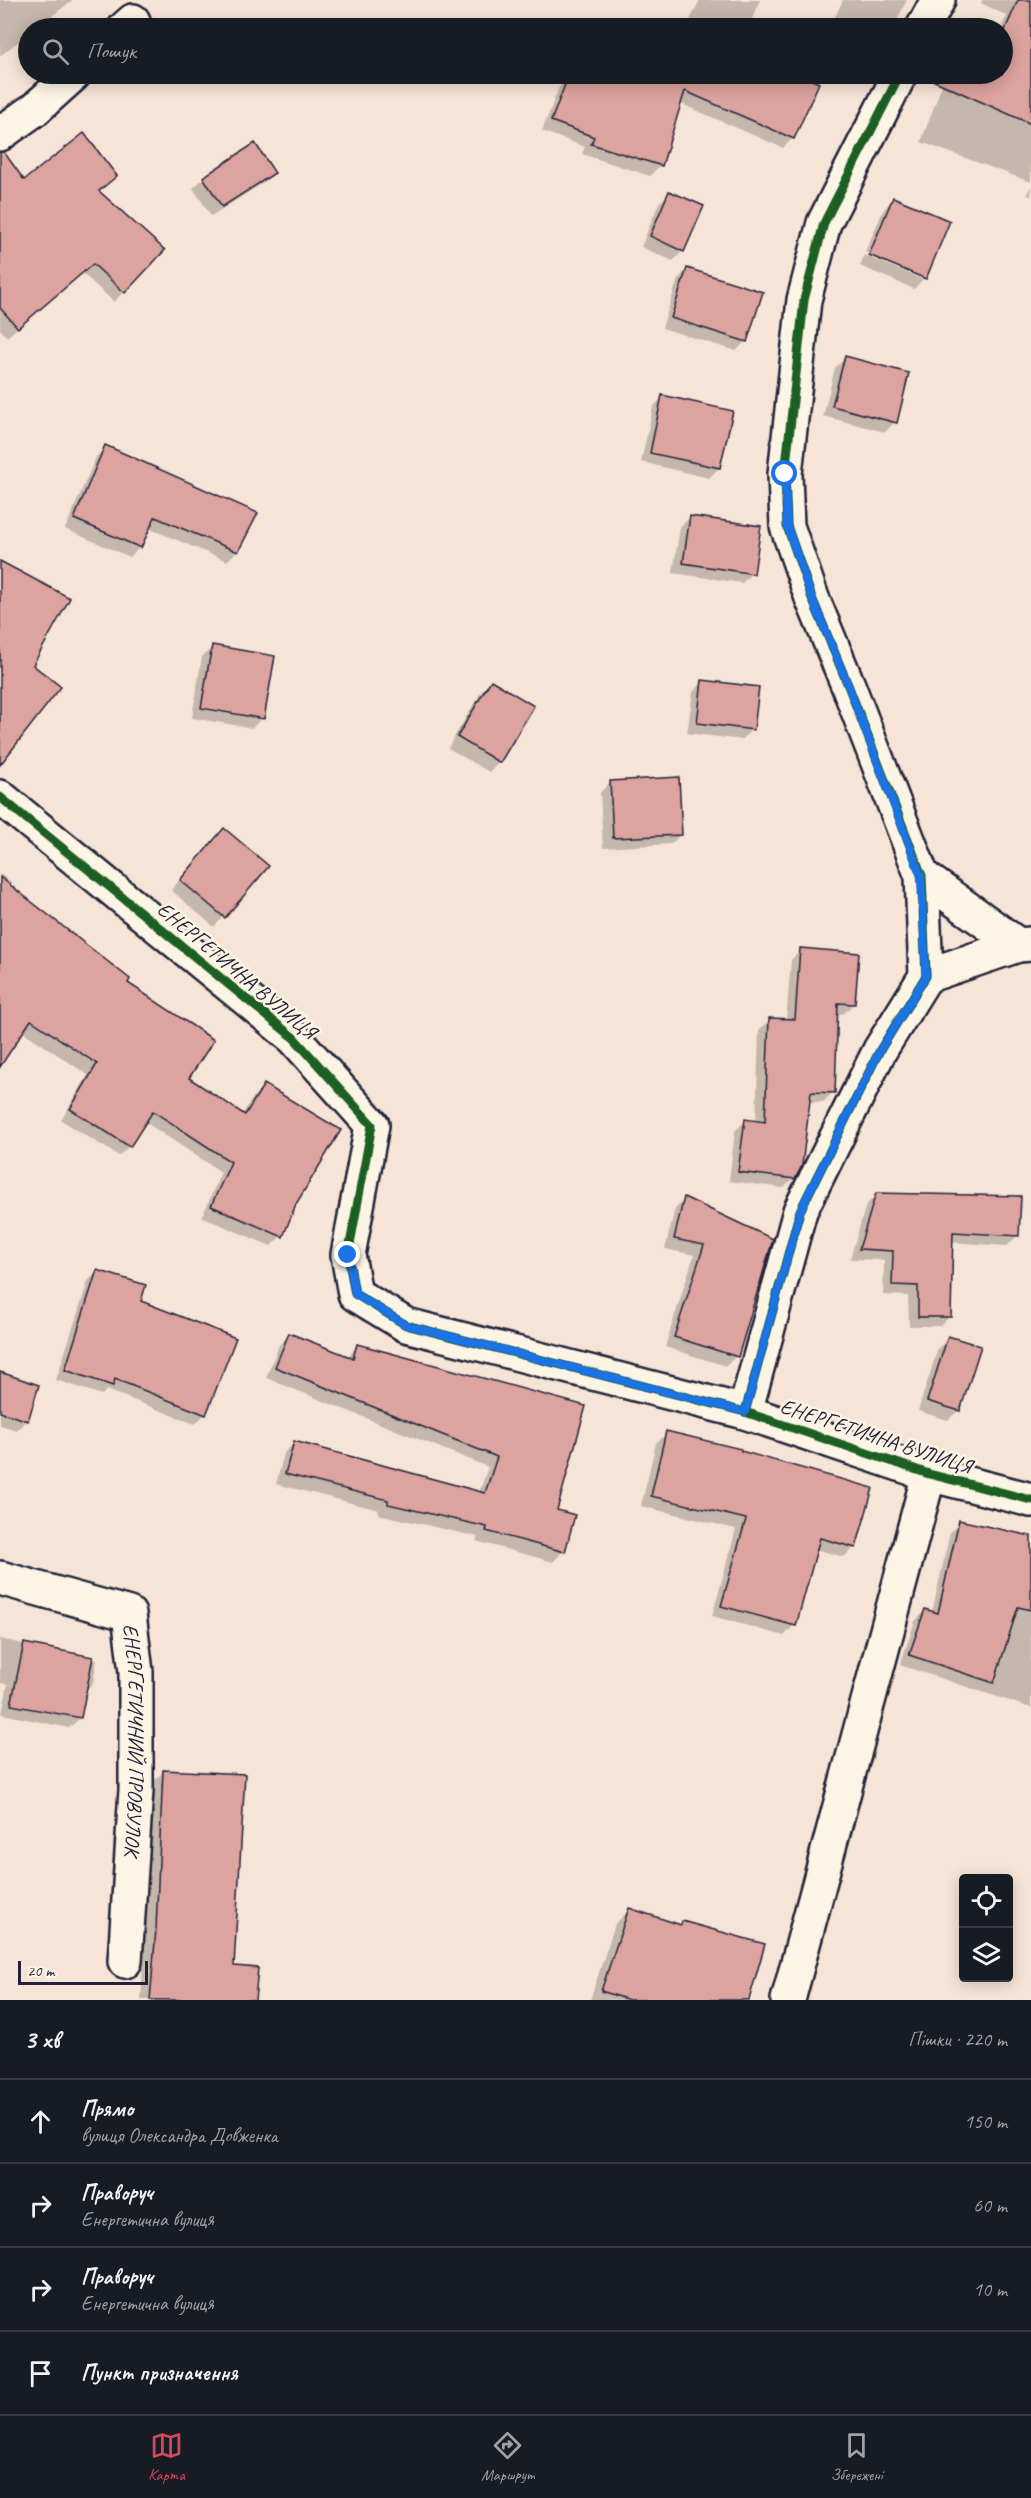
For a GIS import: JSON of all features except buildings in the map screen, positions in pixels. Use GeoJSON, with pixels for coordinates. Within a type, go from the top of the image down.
{"type":"FeatureCollection","features":[{"type":"Feature","properties":{"kind":"street"},"geometry":{"type":"LineString","coordinates":[[928,18],[938,0]]}},
{"type":"Feature","properties":{"kind":"street"},"geometry":{"type":"LineString","coordinates":[[0,134],[35,109],[63,84]]}},
{"type":"Feature","properties":{"kind":"street"},"geometry":{"type":"LineString","coordinates":[[745,1412],[800,1211],[880,1050],[926,976],[921,876],[787,526],[785,474],[804,300],[824,223],[895,84]]}},
{"type":"Feature","properties":{"kind":"street","name":"ЕНЕРГЕТИЧНА ВУЛИЦЯ"},"geometry":{"type":"LineString","coordinates":[[0,797],[294,1038],[372,1125],[348,1255],[355,1294],[406,1325],[745,1412],[929,1474],[1031,1500]]}},
{"type":"Feature","properties":{"kind":"street"},"geometry":{"type":"LineString","coordinates":[[921,876],[1025,945]]}},
{"type":"Feature","properties":{"kind":"street"},"geometry":{"type":"LineString","coordinates":[[926,976],[1025,945]]}},
{"type":"Feature","properties":{"kind":"street","name":"ЕНЕРГЕТИЧНА ВУЛИЦЯ"},"geometry":{"type":"LineString","coordinates":[[788,2000],[929,1474]]}},
{"type":"Feature","properties":{"kind":"street","name":"ЕНЕРГЕТИЧНИЙ ПРОВУЛОК"},"geometry":{"type":"LineString","coordinates":[[0,1578],[129,1614],[136,1672],[136,1790],[125,1961]]}},
{"type":"Feature","properties":{"kind":"cycle path"},"geometry":{"type":"LineString","coordinates":[[745,1412],[800,1211],[880,1050],[926,976],[922,876],[812,598],[787,526],[785,474],[804,300],[824,223],[895,84]]}},
{"type":"Feature","properties":{"kind":"cycle path"},"geometry":{"type":"LineString","coordinates":[[0,797],[294,1038],[372,1125],[348,1255],[355,1294],[406,1325],[745,1412],[929,1474],[1031,1500]]}},
{"type":"Feature","properties":{"kind":"route"},"geometry":{"type":"LineString","coordinates":[[348,1255],[355,1294],[406,1325],[745,1412],[800,1211],[880,1050],[926,976],[921,876],[812,598],[787,526],[785,474]]}}]}
